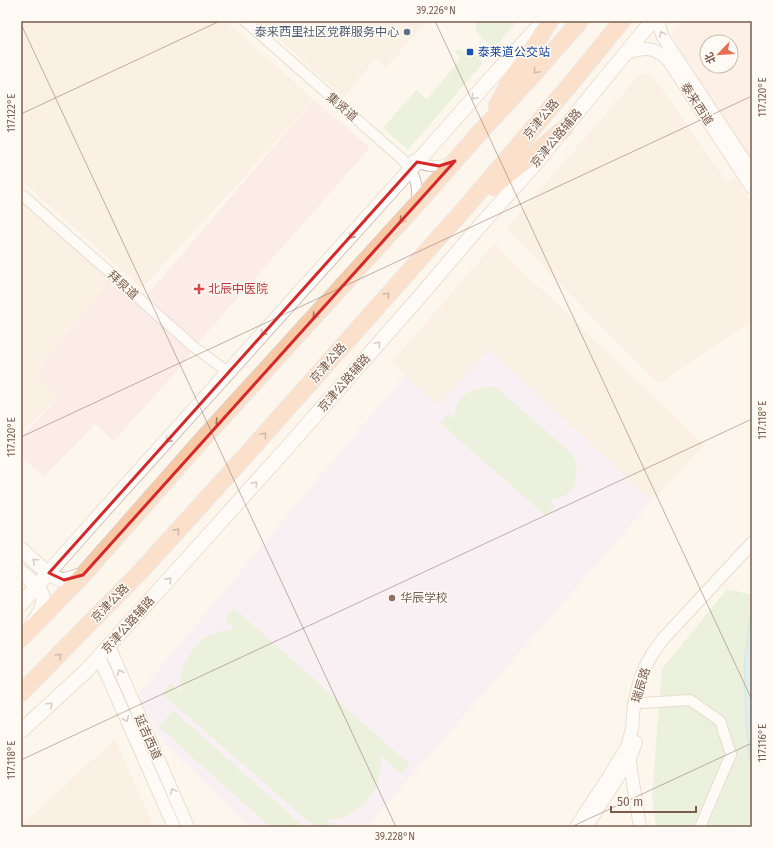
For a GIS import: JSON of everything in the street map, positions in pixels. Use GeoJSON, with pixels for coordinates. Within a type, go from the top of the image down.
{"type":"FeatureCollection","features":[{"type":"Feature","properties":{"kind":"highway"},"geometry":{"type":"LineString","coordinates":[[483,129],[512,78],[550,21]]}},
{"type":"Feature","properties":{"kind":"highway"},"geometry":{"type":"LineString","coordinates":[[24,636],[83,574],[206,435],[416,205],[580,21]]}},
{"type":"Feature","properties":{"kind":"highway","name":"京津公路"},"geometry":{"type":"LineString","coordinates":[[21,693],[142,570],[241,461],[466,207],[622,21]]}},
{"type":"Feature","properties":{"kind":"highway"},"geometry":{"type":"LineString","coordinates":[[466,207],[565,128]]}},
{"type":"Feature","properties":{"kind":"main road"},"geometry":{"type":"LineString","coordinates":[[21,604],[500,68],[544,21]]}},
{"type":"Feature","properties":{"kind":"main road","name":"京津公路辅路"},"geometry":{"type":"LineString","coordinates":[[21,731],[99,658],[290,444],[535,164],[652,21]]}},
{"type":"Feature","properties":{"kind":"main road"},"geometry":{"type":"LineString","coordinates":[[21,549],[57,579],[64,580],[83,574]]}},
{"type":"Feature","properties":{"kind":"main road"},"geometry":{"type":"LineString","coordinates":[[21,572],[37,586],[42,595],[43,603],[41,609],[24,636]]}},
{"type":"Feature","properties":{"kind":"street","name":"集贤道"},"geometry":{"type":"LineString","coordinates":[[245,21],[402,159],[414,166],[445,166],[455,161]]}},
{"type":"Feature","properties":{"kind":"street","name":"集贤道"},"geometry":{"type":"LineString","coordinates":[[254,21],[401,151],[414,166],[418,188],[416,205]]}},
{"type":"Feature","properties":{"kind":"street","name":"泰来西道"},"geometry":{"type":"LineString","coordinates":[[658,21],[663,38],[752,172]]}},
{"type":"Feature","properties":{"kind":"street","name":"泰来西道"},"geometry":{"type":"LineString","coordinates":[[624,54],[643,49],[657,51],[668,60],[752,188]]}},
{"type":"Feature","properties":{"kind":"street","name":"拜泉道"},"geometry":{"type":"LineString","coordinates":[[21,194],[194,348],[228,372]]}},
{"type":"Feature","properties":{"kind":"street","name":"瑞辰路"},"geometry":{"type":"LineString","coordinates":[[576,827],[627,747],[632,729],[634,705],[640,680],[653,653],[663,639],[752,543]]}},
{"type":"Feature","properties":{"kind":"street","name":"瑞辰路"},"geometry":{"type":"LineString","coordinates":[[586,827],[630,759],[638,735],[646,683],[659,654],[752,552]]}},
{"type":"Feature","properties":{"kind":"street","name":"延吉西道"},"geometry":{"type":"LineString","coordinates":[[109,646],[188,827]]}},
{"type":"Feature","properties":{"kind":"street","name":"延吉西道"},"geometry":{"type":"LineString","coordinates":[[99,658],[174,827]]}},
{"type":"Feature","properties":{"kind":"street"},"geometry":{"type":"LineString","coordinates":[[642,703],[690,700],[720,721],[731,754],[700,827]]}},
{"type":"Feature","properties":{"kind":"street"},"geometry":{"type":"LineString","coordinates":[[627,747],[640,827]]}},
{"type":"Feature","properties":{"kind":"highlighted area"},"geometry":{"type":"Polygon","coordinates":[[[455,161],[83,575],[64,580],[49,573],[417,162],[439,166],[455,161]]]}},
{"type":"Feature","properties":{"kind":"shaded area"},"geometry":{"type":"Polygon","coordinates":[[[21,21],[226,21],[314,100],[142,288],[21,180],[21,21]]]}},
{"type":"Feature","properties":{"kind":"shaded area"},"geometry":{"type":"Polygon","coordinates":[[[258,21],[427,21],[386,68],[375,59],[344,97],[258,21]]]}},
{"type":"Feature","properties":{"kind":"shaded area"},"geometry":{"type":"Polygon","coordinates":[[[682,21],[752,21],[752,160],[671,35],[682,21]]]}},
{"type":"Feature","properties":{"kind":"shaded area"},"geometry":{"type":"Polygon","coordinates":[[[644,73],[650,75],[664,91],[727,183],[735,177],[752,204],[752,321],[659,384],[506,229],[640,74],[644,73]]]}},
{"type":"Feature","properties":{"kind":"shaded area","name":"北辰中医院"},"geometry":{"type":"Polygon","coordinates":[[[314,100],[370,148],[194,347],[184,363],[114,441],[95,424],[44,477],[21,457],[21,437],[58,398],[36,372],[114,276],[142,301],[314,100]]]}},
{"type":"Feature","properties":{"kind":"shaded area"},"geometry":{"type":"Polygon","coordinates":[[[21,194],[114,276],[36,371],[60,394],[21,433],[21,194]]]}},
{"type":"Feature","properties":{"kind":"shaded area"},"geometry":{"type":"Polygon","coordinates":[[[494,244],[704,445],[652,501],[489,349],[438,405],[392,362],[494,244]]]}},
{"type":"Feature","properties":{"kind":"shaded area","name":"华辰学校"},"geometry":{"type":"Polygon","coordinates":[[[489,349],[652,501],[367,827],[250,827],[163,742],[137,695],[405,375],[438,405],[489,349]]]}},
{"type":"Feature","properties":{"kind":"shaded area"},"geometry":{"type":"Polygon","coordinates":[[[115,739],[154,827],[21,827],[21,826],[115,739]]]}},
{"type":"Feature","properties":{"kind":"green space"},"geometry":{"type":"Polygon","coordinates":[[[478,21],[517,21],[499,43],[491,46],[477,33],[475,26],[478,21]]]}},
{"type":"Feature","properties":{"kind":"green space"},"geometry":{"type":"Polygon","coordinates":[[[458,49],[472,57],[475,54],[483,62],[408,150],[383,128],[416,90],[427,99],[461,58],[455,52],[458,49]]]}},
{"type":"Feature","properties":{"kind":"green space"},"geometry":{"type":"Polygon","coordinates":[[[493,386],[573,455],[577,464],[574,487],[566,495],[557,499],[549,500],[555,507],[546,516],[440,423],[449,413],[454,418],[458,402],[466,393],[493,386]]]}},
{"type":"Feature","properties":{"kind":"green space"},"geometry":{"type":"Polygon","coordinates":[[[727,589],[752,595],[744,662],[746,728],[752,777],[752,827],[656,827],[652,795],[662,669],[727,589]]]}},
{"type":"Feature","properties":{"kind":"green space"},"geometry":{"type":"Polygon","coordinates":[[[234,608],[410,765],[401,774],[380,755],[381,771],[371,795],[361,806],[348,815],[337,819],[325,819],[333,826],[332,827],[315,827],[162,694],[170,683],[181,693],[180,680],[183,665],[203,638],[221,631],[235,629],[225,619],[234,608]]]}},
{"type":"Feature","properties":{"kind":"green space"},"geometry":{"type":"Polygon","coordinates":[[[173,710],[304,827],[270,827],[159,727],[173,710]]]}},
{"type":"Feature","properties":{"kind":"water"},"geometry":{"type":"Polygon","coordinates":[[[752,603],[752,777],[746,728],[744,662],[752,603]]]}},
{"type":"Feature","properties":{"kind":"place","name":"泰来西里社区党群服务中心"},"geometry":{"type":"Point","coordinates":[407,32]}},
{"type":"Feature","properties":{"kind":"place","name":"泰莱道公交站"},"geometry":{"type":"Point","coordinates":[470,52]}},
{"type":"Feature","properties":{"kind":"place","name":"北辰中医院"},"geometry":{"type":"Point","coordinates":[199,289]}},
{"type":"Feature","properties":{"kind":"place","name":"华辰学校"},"geometry":{"type":"Point","coordinates":[392,598]}}]}
